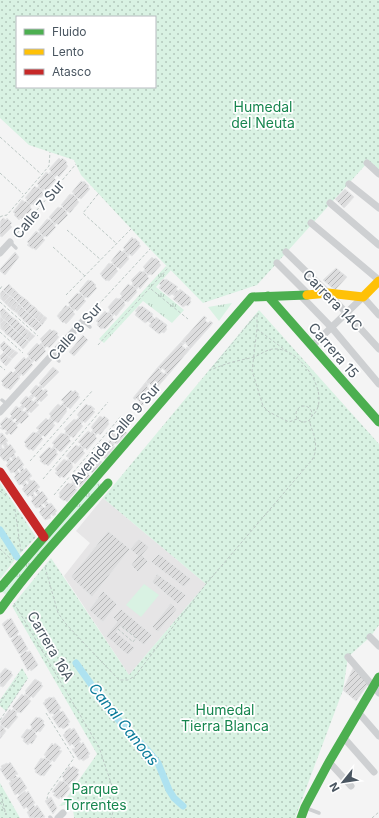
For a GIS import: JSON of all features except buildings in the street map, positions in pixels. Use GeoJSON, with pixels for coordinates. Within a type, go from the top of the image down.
{"type":"FeatureCollection","features":[{"type":"Feature","properties":{"kind":"street"},"geometry":{"type":"LineString","coordinates":[[367,163],[379,174]]}},
{"type":"Feature","properties":{"kind":"street"},"geometry":{"type":"LineString","coordinates":[[349,184],[379,208]]}},
{"type":"Feature","properties":{"kind":"street"},"geometry":{"type":"LineString","coordinates":[[330,203],[379,245]]}},
{"type":"Feature","properties":{"kind":"street"},"geometry":{"type":"LineString","coordinates":[[311,224],[379,281],[347,314],[312,346]]}},
{"type":"Feature","properties":{"kind":"street","name":"Calle 7 Sur"},"geometry":{"type":"LineString","coordinates":[[0,253],[10,242]]}},
{"type":"Feature","properties":{"kind":"street","name":"Carrera 14C"},"geometry":{"type":"LineString","coordinates":[[286,252],[328,293],[379,349]]}},
{"type":"Feature","properties":{"kind":"street"},"geometry":{"type":"LineString","coordinates":[[277,263],[379,384]]}},
{"type":"Feature","properties":{"kind":"street"},"geometry":{"type":"LineString","coordinates":[[268,296],[328,293],[363,297],[379,315]]}},
{"type":"Feature","properties":{"kind":"street","name":"Avenida Calle 9 Sur"},"geometry":{"type":"LineString","coordinates":[[0,588],[252,297],[268,296]]}},
{"type":"Feature","properties":{"kind":"street","name":"Carrera 15"},"geometry":{"type":"LineString","coordinates":[[268,296],[379,422]]}},
{"type":"Feature","properties":{"kind":"street","name":"Calle 8 Sur"},"geometry":{"type":"LineString","coordinates":[[0,412],[4,402],[52,355],[83,321]]}},
{"type":"Feature","properties":{"kind":"street"},"geometry":{"type":"LineString","coordinates":[[0,472],[44,537]]}},
{"type":"Feature","properties":{"kind":"street"},"geometry":{"type":"LineString","coordinates":[[0,610],[42,558],[93,504],[108,483]]}},
{"type":"Feature","properties":{"kind":"street"},"geometry":{"type":"LineString","coordinates":[[0,605],[0,610]]}},
{"type":"Feature","properties":{"kind":"street"},"geometry":{"type":"LineString","coordinates":[[370,637],[379,646]]}},
{"type":"Feature","properties":{"kind":"street"},"geometry":{"type":"LineString","coordinates":[[348,657],[376,690]]}},
{"type":"Feature","properties":{"kind":"street"},"geometry":{"type":"LineString","coordinates":[[301,818],[305,807],[329,762],[358,712],[376,690],[379,677]]}},
{"type":"Feature","properties":{"kind":"street"},"geometry":{"type":"LineString","coordinates":[[358,712],[379,736]]}},
{"type":"Feature","properties":{"kind":"street"},"geometry":{"type":"LineString","coordinates":[[344,738],[374,772]]}},
{"type":"Feature","properties":{"kind":"street"},"geometry":{"type":"LineString","coordinates":[[329,762],[351,786]]}},
{"type":"Feature","properties":{"kind":"lane"},"geometry":{"type":"LineString","coordinates":[[10,242],[16,248]]}},
{"type":"Feature","properties":{"kind":"lane"},"geometry":{"type":"LineString","coordinates":[[83,321],[90,327]]}},
{"type":"Feature","properties":{"kind":"lane"},"geometry":{"type":"LineString","coordinates":[[52,355],[58,361]]}},
{"type":"Feature","properties":{"kind":"lane"},"geometry":{"type":"LineString","coordinates":[[305,807],[319,813]]}},
{"type":"Feature","properties":{"kind":"path"},"geometry":{"type":"LineString","coordinates":[[0,137],[42,174]]}},
{"type":"Feature","properties":{"kind":"path"},"geometry":{"type":"LineString","coordinates":[[0,217],[1,215],[7,215],[49,166],[50,152]]}},
{"type":"Feature","properties":{"kind":"path","name":"Calle 7 Sur"},"geometry":{"type":"LineString","coordinates":[[10,242],[76,164]]}},
{"type":"Feature","properties":{"kind":"path"},"geometry":{"type":"LineString","coordinates":[[0,173],[24,194]]}},
{"type":"Feature","properties":{"kind":"path"},"geometry":{"type":"LineString","coordinates":[[98,194],[84,212],[117,244]]}},
{"type":"Feature","properties":{"kind":"path"},"geometry":{"type":"LineString","coordinates":[[66,295],[131,228]]}},
{"type":"Feature","properties":{"kind":"path"},"geometry":{"type":"LineString","coordinates":[[67,230],[101,260]]}},
{"type":"Feature","properties":{"kind":"path"},"geometry":{"type":"LineString","coordinates":[[52,247],[85,276]]}},
{"type":"Feature","properties":{"kind":"path","name":"Calle 8 Sur"},"geometry":{"type":"LineString","coordinates":[[83,321],[150,249]]}},
{"type":"Feature","properties":{"kind":"path"},"geometry":{"type":"LineString","coordinates":[[98,345],[168,268]]}},
{"type":"Feature","properties":{"kind":"path"},"geometry":{"type":"LineString","coordinates":[[150,289],[188,319]]}},
{"type":"Feature","properties":{"kind":"path"},"geometry":{"type":"LineString","coordinates":[[0,302],[38,336]]}},
{"type":"Feature","properties":{"kind":"path"},"geometry":{"type":"LineString","coordinates":[[285,350],[269,349],[254,357],[232,362],[210,370],[258,314],[257,329],[254,357],[252,370],[263,406],[269,412],[289,422],[297,418]]}},
{"type":"Feature","properties":{"kind":"path"},"geometry":{"type":"LineString","coordinates":[[257,329],[285,350],[295,355],[305,365],[313,377],[320,400],[318,408],[311,417]]}},
{"type":"Feature","properties":{"kind":"path"},"geometry":{"type":"LineString","coordinates":[[0,332],[23,353]]}},
{"type":"Feature","properties":{"kind":"path"},"geometry":{"type":"LineString","coordinates":[[0,366],[5,370]]}},
{"type":"Feature","properties":{"kind":"path"},"geometry":{"type":"LineString","coordinates":[[30,461],[93,390]]}},
{"type":"Feature","properties":{"kind":"path"},"geometry":{"type":"LineString","coordinates":[[43,479],[108,402]]}},
{"type":"Feature","properties":{"kind":"path"},"geometry":{"type":"LineString","coordinates":[[42,558],[58,613],[66,624],[119,680],[128,680],[135,676],[206,584],[312,460],[316,453],[316,443],[310,420],[312,413],[310,408],[302,406],[296,411],[297,418]]}},
{"type":"Feature","properties":{"kind":"path"},"geometry":{"type":"LineString","coordinates":[[54,495],[122,415]]}},
{"type":"Feature","properties":{"kind":"path"},"geometry":{"type":"LineString","coordinates":[[297,418],[304,422],[310,420]]}},
{"type":"Feature","properties":{"kind":"path"},"geometry":{"type":"LineString","coordinates":[[0,491],[9,499]]}},
{"type":"Feature","properties":{"kind":"path"},"geometry":{"type":"LineString","coordinates":[[14,503],[21,553],[26,558]]}},
{"type":"Feature","properties":{"kind":"path"},"geometry":{"type":"LineString","coordinates":[[0,549],[18,566]]}},
{"type":"Feature","properties":{"kind":"path","name":"Carrera 16A"},"geometry":{"type":"LineString","coordinates":[[10,596],[99,747],[114,792],[113,812],[111,818]]}},
{"type":"Feature","properties":{"kind":"path"},"geometry":{"type":"LineString","coordinates":[[118,629],[133,642],[136,638],[120,626]]}},
{"type":"Feature","properties":{"kind":"path"},"geometry":{"type":"LineString","coordinates":[[0,704],[20,674]]}},
{"type":"Feature","properties":{"kind":"path"},"geometry":{"type":"LineString","coordinates":[[0,720],[28,678]]}},
{"type":"Feature","properties":{"kind":"path"},"geometry":{"type":"LineString","coordinates":[[46,712],[74,758],[48,794],[47,799]]}},
{"type":"Feature","properties":{"kind":"path"},"geometry":{"type":"LineString","coordinates":[[0,794],[6,815]]}},
{"type":"Feature","properties":{"kind":"path"},"geometry":{"type":"LineString","coordinates":[[0,802],[8,818]]}},
{"type":"Feature","properties":{"kind":"path"},"geometry":{"type":"LineString","coordinates":[[372,818],[379,812]]}},
{"type":"Feature","properties":{"kind":"shaded area"},"geometry":{"type":"Polygon","coordinates":[[[103,498],[206,584],[129,675],[64,576],[90,543],[76,531],[103,498]]]}},
{"type":"Feature","properties":{"kind":"green space","name":"Humedal del Neuta"},"geometry":{"type":"Polygon","coordinates":[[[0,0],[379,0],[379,170],[369,161],[257,285],[203,303],[81,175],[74,160],[29,145],[0,118],[0,0]]]}},
{"type":"Feature","properties":{"kind":"green space"},"geometry":{"type":"Polygon","coordinates":[[[166,266],[171,270],[156,287],[184,310],[172,323],[143,301],[104,343],[99,339],[166,266]]]}},
{"type":"Feature","properties":{"kind":"green space"},"geometry":{"type":"Polygon","coordinates":[[[232,303],[219,321],[208,307],[232,303]]]}},
{"type":"Feature","properties":{"kind":"green space"},"geometry":{"type":"Polygon","coordinates":[[[259,310],[379,444],[379,625],[370,637],[348,657],[343,690],[295,818],[74,818],[73,811],[70,807],[66,805],[59,806],[65,800],[97,754],[12,606],[51,558],[129,675],[206,584],[103,498],[259,310]]]}},
{"type":"Feature","properties":{"kind":"green space"},"geometry":{"type":"Polygon","coordinates":[[[97,481],[102,485],[6,595],[1,591],[97,481]]]}},
{"type":"Feature","properties":{"kind":"green space"},"geometry":{"type":"Polygon","coordinates":[[[0,483],[36,537],[17,557],[0,579],[0,483]]]}},
{"type":"Feature","properties":{"kind":"green space"},"geometry":{"type":"Polygon","coordinates":[[[144,584],[159,595],[141,617],[126,605],[144,584]]]}},
{"type":"Feature","properties":{"kind":"green space"},"geometry":{"type":"Polygon","coordinates":[[[22,668],[28,678],[6,711],[0,706],[0,700],[22,668]]]}},
{"type":"Feature","properties":{"kind":"green space"},"geometry":{"type":"Polygon","coordinates":[[[0,783],[20,818],[0,818],[0,783]]]}},
{"type":"Feature","properties":{"kind":"waterway","name":"Canal Canoas"},"geometry":{"type":"LineString","coordinates":[[0,530],[17,557]]}},
{"type":"Feature","properties":{"kind":"waterway","name":"Canal Canoas"},"geometry":{"type":"LineString","coordinates":[[76,663],[110,711],[158,763],[169,790],[174,798],[183,806]]}},
{"type":"Feature","properties":{"kind":"traffic: fast"},"geometry":{"type":"LineString","coordinates":[[0,588],[252,297],[307,295]]}},
{"type":"Feature","properties":{"kind":"traffic: fast"},"geometry":{"type":"LineString","coordinates":[[268,296],[379,422]]}},
{"type":"Feature","properties":{"kind":"traffic: fast"},"geometry":{"type":"LineString","coordinates":[[0,610],[38,561],[108,483]]}},
{"type":"Feature","properties":{"kind":"traffic: fast"},"geometry":{"type":"LineString","coordinates":[[301,818],[305,807],[329,762],[379,677]]}},
{"type":"Feature","properties":{"kind":"traffic: slow"},"geometry":{"type":"LineString","coordinates":[[307,295],[328,293],[363,297],[379,281]]}},
{"type":"Feature","properties":{"kind":"traffic: jam"},"geometry":{"type":"LineString","coordinates":[[0,472],[44,537]]}},
{"type":"Feature","properties":{"kind":"park label","name":"Humedal Tierra Blanca"},"geometry":{"type":"Point","coordinates":[225,718]}},
{"type":"Feature","properties":{"kind":"park label","name":"Parque Torrentes"},"geometry":{"type":"Point","coordinates":[95,796]}}]}
